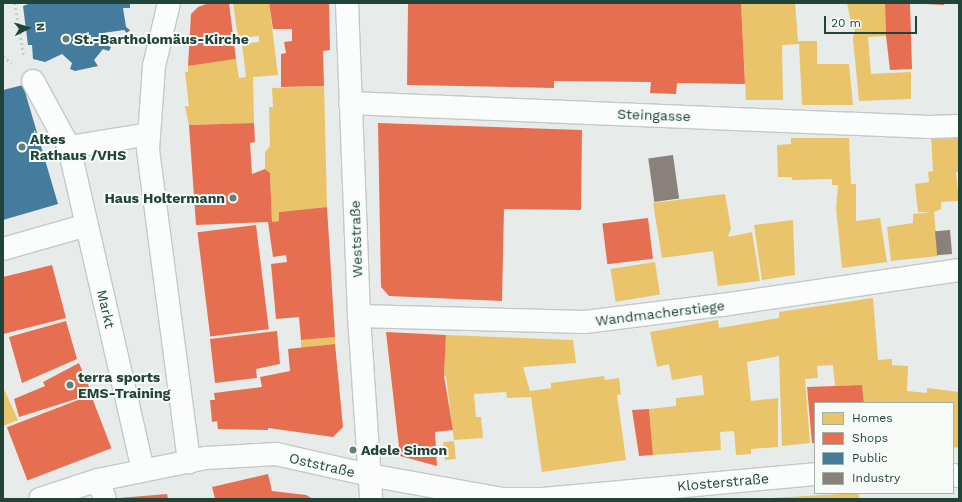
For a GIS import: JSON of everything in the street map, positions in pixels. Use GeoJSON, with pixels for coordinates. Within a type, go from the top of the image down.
{"type":"FeatureCollection","features":[{"type":"Feature","properties":{"kind":"street"},"geometry":{"type":"LineString","coordinates":[[40,499],[101,489],[143,471],[189,462],[148,150],[154,66],[168,3]]}},
{"type":"Feature","properties":{"kind":"street","name":"Weststraße"},"geometry":{"type":"LineString","coordinates":[[347,3],[359,316],[369,475]]}},
{"type":"Feature","properties":{"kind":"street","name":"Markt"},"geometry":{"type":"LineString","coordinates":[[33,81],[69,147],[143,471]]}},
{"type":"Feature","properties":{"kind":"street","name":"Steingasse"},"geometry":{"type":"LineString","coordinates":[[350,103],[921,127],[959,126]]}},
{"type":"Feature","properties":{"kind":"street"},"geometry":{"type":"LineString","coordinates":[[69,147],[149,134]]}},
{"type":"Feature","properties":{"kind":"street"},"geometry":{"type":"LineString","coordinates":[[3,249],[87,225]]}},
{"type":"Feature","properties":{"kind":"street","name":"Wandmacherstiege"},"geometry":{"type":"LineString","coordinates":[[359,316],[585,322],[722,305],[959,270]]}},
{"type":"Feature","properties":{"kind":"street","name":"Oststraße"},"geometry":{"type":"LineString","coordinates":[[189,462],[276,454],[369,475],[371,499]]}},
{"type":"Feature","properties":{"kind":"street","name":"Klosterstraße"},"geometry":{"type":"LineString","coordinates":[[369,475],[482,496],[542,499],[814,474]]}},
{"type":"Feature","properties":{"kind":"path"},"geometry":{"type":"LineString","coordinates":[[15,3],[25,61]]}},
{"type":"Feature","properties":{"kind":"building: Homes"},"geometry":{"type":"Polygon","coordinates":[[[233,3],[269,3],[278,75],[253,77],[254,123],[189,125],[185,106],[189,106],[185,72],[188,72],[188,66],[236,59],[239,78],[246,77],[242,44],[259,42],[259,36],[238,38],[233,3]]]}},
{"type":"Feature","properties":{"kind":"building: Homes"},"geometry":{"type":"Polygon","coordinates":[[[741,3],[795,3],[798,41],[817,41],[817,64],[849,64],[853,105],[802,105],[799,44],[782,45],[783,100],[746,100],[741,3]]]}},
{"type":"Feature","properties":{"kind":"building: Homes"},"geometry":{"type":"Polygon","coordinates":[[[847,3],[885,3],[886,36],[868,37],[871,74],[911,72],[911,99],[859,101],[853,39],[855,29],[851,23],[847,3]]]}},
{"type":"Feature","properties":{"kind":"building: Homes"},"geometry":{"type":"Polygon","coordinates":[[[324,86],[327,207],[279,212],[279,221],[272,222],[270,173],[265,169],[265,152],[270,146],[269,107],[273,107],[272,88],[324,86]]]}},
{"type":"Feature","properties":{"kind":"building: Homes"},"geometry":{"type":"Polygon","coordinates":[[[931,135],[959,135],[959,172],[956,172],[959,201],[941,202],[941,209],[934,212],[938,256],[891,261],[887,227],[913,223],[913,214],[930,212],[918,212],[915,184],[929,182],[928,172],[933,171],[931,135]]]}},
{"type":"Feature","properties":{"kind":"building: Homes"},"geometry":{"type":"Polygon","coordinates":[[[791,138],[849,138],[851,184],[856,184],[856,221],[880,218],[887,262],[842,268],[836,208],[838,185],[832,185],[832,179],[792,180],[792,177],[778,177],[777,145],[791,144],[791,138]]]}},
{"type":"Feature","properties":{"kind":"building: Homes"},"geometry":{"type":"Polygon","coordinates":[[[725,194],[731,228],[728,237],[752,232],[760,281],[718,286],[713,251],[662,258],[653,203],[725,194]]]}},
{"type":"Feature","properties":{"kind":"building: Homes"},"geometry":{"type":"Polygon","coordinates":[[[793,220],[795,275],[762,280],[754,225],[793,220]]]}},
{"type":"Feature","properties":{"kind":"building: Homes"},"geometry":{"type":"Polygon","coordinates":[[[655,262],[660,295],[616,302],[611,269],[655,262]]]}},
{"type":"Feature","properties":{"kind":"building: Homes"},"geometry":{"type":"Polygon","coordinates":[[[873,298],[878,360],[892,359],[892,365],[908,366],[907,391],[927,393],[927,388],[959,392],[959,448],[954,447],[954,402],[864,402],[862,385],[835,386],[833,365],[817,366],[818,378],[805,379],[810,443],[782,446],[779,356],[747,362],[751,401],[778,398],[778,447],[751,449],[751,454],[736,455],[734,431],[720,432],[721,450],[653,455],[649,409],[676,406],[676,398],[704,395],[702,375],[672,380],[669,364],[657,367],[650,332],[718,320],[719,328],[779,318],[779,312],[873,298]]]}},
{"type":"Feature","properties":{"kind":"building: Homes"},"geometry":{"type":"Polygon","coordinates":[[[446,335],[573,340],[576,363],[523,367],[530,391],[551,388],[551,383],[604,376],[605,380],[619,378],[621,394],[617,395],[626,460],[542,472],[531,397],[507,398],[506,392],[474,394],[476,417],[481,417],[483,438],[454,440],[446,376],[444,376],[446,335]]]}},
{"type":"Feature","properties":{"kind":"building: Homes"},"geometry":{"type":"Polygon","coordinates":[[[335,337],[335,344],[301,348],[301,340],[335,337]]]}},
{"type":"Feature","properties":{"kind":"building: Homes"},"geometry":{"type":"Polygon","coordinates":[[[3,387],[18,420],[3,426],[3,387]]]}},
{"type":"Feature","properties":{"kind":"building: Homes"},"geometry":{"type":"Polygon","coordinates":[[[454,441],[456,459],[445,460],[443,442],[454,441]]]}},
{"type":"Feature","properties":{"kind":"building: Homes"},"geometry":{"type":"Polygon","coordinates":[[[859,494],[859,499],[754,499],[859,494]]]}},
{"type":"Feature","properties":{"kind":"building: Shops"},"geometry":{"type":"Polygon","coordinates":[[[209,3],[229,3],[236,59],[188,66],[191,14],[198,7],[209,3]]]}},
{"type":"Feature","properties":{"kind":"building: Shops"},"geometry":{"type":"Polygon","coordinates":[[[269,3],[329,3],[330,50],[323,51],[324,86],[281,87],[281,54],[286,53],[284,42],[292,41],[292,29],[273,29],[269,3]]]}},
{"type":"Feature","properties":{"kind":"building: Shops"},"geometry":{"type":"Polygon","coordinates":[[[408,3],[741,3],[745,84],[677,83],[676,94],[650,93],[651,82],[554,81],[554,88],[407,85],[408,3]]]}},
{"type":"Feature","properties":{"kind":"building: Shops"},"geometry":{"type":"Polygon","coordinates":[[[885,3],[910,3],[912,69],[890,70],[886,36],[885,3]]]}},
{"type":"Feature","properties":{"kind":"building: Shops"},"geometry":{"type":"Polygon","coordinates":[[[944,3],[944,5],[925,4],[944,3]]]}},
{"type":"Feature","properties":{"kind":"building: Shops"},"geometry":{"type":"Polygon","coordinates":[[[254,123],[255,142],[250,143],[252,174],[265,169],[270,173],[272,222],[279,221],[279,212],[327,207],[335,337],[301,340],[299,317],[276,319],[271,264],[287,262],[286,255],[273,257],[268,222],[196,225],[189,125],[254,123]]]}},
{"type":"Feature","properties":{"kind":"building: Shops"},"geometry":{"type":"Polygon","coordinates":[[[378,123],[582,130],[581,210],[504,209],[502,301],[389,296],[381,287],[378,123]]]}},
{"type":"Feature","properties":{"kind":"building: Shops"},"geometry":{"type":"Polygon","coordinates":[[[648,218],[653,259],[607,264],[602,224],[648,218]]]}},
{"type":"Feature","properties":{"kind":"building: Shops"},"geometry":{"type":"Polygon","coordinates":[[[256,225],[269,329],[210,336],[197,232],[256,225]]]}},
{"type":"Feature","properties":{"kind":"building: Shops"},"geometry":{"type":"Polygon","coordinates":[[[52,265],[66,318],[3,334],[3,277],[52,265]]]}},
{"type":"Feature","properties":{"kind":"building: Shops"},"geometry":{"type":"Polygon","coordinates":[[[66,321],[77,359],[22,383],[9,337],[66,321]]]}},
{"type":"Feature","properties":{"kind":"building: Shops"},"geometry":{"type":"Polygon","coordinates":[[[277,331],[280,364],[256,369],[257,378],[215,383],[210,339],[277,331]]]}},
{"type":"Feature","properties":{"kind":"building: Shops"},"geometry":{"type":"Polygon","coordinates":[[[386,332],[446,335],[444,376],[453,430],[435,432],[437,466],[400,456],[386,332]]]}},
{"type":"Feature","properties":{"kind":"building: Shops"},"geometry":{"type":"Polygon","coordinates":[[[335,344],[343,427],[333,437],[268,428],[268,430],[218,429],[217,421],[212,422],[210,400],[215,400],[214,393],[262,387],[260,377],[290,371],[288,349],[335,344]]]}},
{"type":"Feature","properties":{"kind":"building: Shops"},"geometry":{"type":"Polygon","coordinates":[[[79,363],[92,394],[19,417],[14,399],[45,386],[43,382],[79,363]]]}},
{"type":"Feature","properties":{"kind":"building: Shops"},"geometry":{"type":"Polygon","coordinates":[[[862,385],[864,402],[814,402],[814,443],[812,443],[807,387],[862,385]]]}},
{"type":"Feature","properties":{"kind":"building: Shops"},"geometry":{"type":"Polygon","coordinates":[[[91,395],[111,448],[27,480],[7,427],[91,395]]]}},
{"type":"Feature","properties":{"kind":"building: Shops"},"geometry":{"type":"Polygon","coordinates":[[[649,409],[653,455],[639,456],[632,410],[649,409]]]}},
{"type":"Feature","properties":{"kind":"building: Shops"},"geometry":{"type":"Polygon","coordinates":[[[268,474],[272,491],[306,495],[313,499],[215,499],[212,487],[268,474]]]}},
{"type":"Feature","properties":{"kind":"building: Shops"},"geometry":{"type":"Polygon","coordinates":[[[167,494],[168,499],[119,499],[119,498],[167,494]]]}},
{"type":"Feature","properties":{"kind":"building: Public","name":"St.-Bartholomäus-Kirche"},"geometry":{"type":"Polygon","coordinates":[[[31,3],[130,3],[130,8],[123,8],[126,27],[130,30],[127,33],[124,30],[103,33],[104,44],[111,47],[109,51],[103,49],[94,60],[98,66],[75,71],[70,69],[72,63],[62,54],[45,62],[33,59],[32,45],[28,45],[23,6],[31,3]]]}},
{"type":"Feature","properties":{"kind":"building: Public","name":"Altes Rathaus /VHS"},"geometry":{"type":"Polygon","coordinates":[[[23,85],[58,204],[3,220],[3,90],[23,85]]]}},
{"type":"Feature","properties":{"kind":"building: Industry"},"geometry":{"type":"Polygon","coordinates":[[[673,155],[679,199],[654,202],[648,158],[673,155]]]}},
{"type":"Feature","properties":{"kind":"building: Industry"},"geometry":{"type":"Polygon","coordinates":[[[950,230],[952,254],[937,255],[935,231],[950,230]]]}},
{"type":"Feature","properties":{"kind":"place","name":"St.-Bartholomäus-Kirche"},"geometry":{"type":"Point","coordinates":[66,39]}},
{"type":"Feature","properties":{"kind":"place","name":"Altes Rathaus /VHS"},"geometry":{"type":"Point","coordinates":[22,147]}},
{"type":"Feature","properties":{"kind":"place","name":"Haus Holtermann"},"geometry":{"type":"Point","coordinates":[233,198]}},
{"type":"Feature","properties":{"kind":"place","name":"terra sports EMS-Training"},"geometry":{"type":"Point","coordinates":[70,385]}},
{"type":"Feature","properties":{"kind":"place","name":"Adele Simon"},"geometry":{"type":"Point","coordinates":[353,450]}}]}
